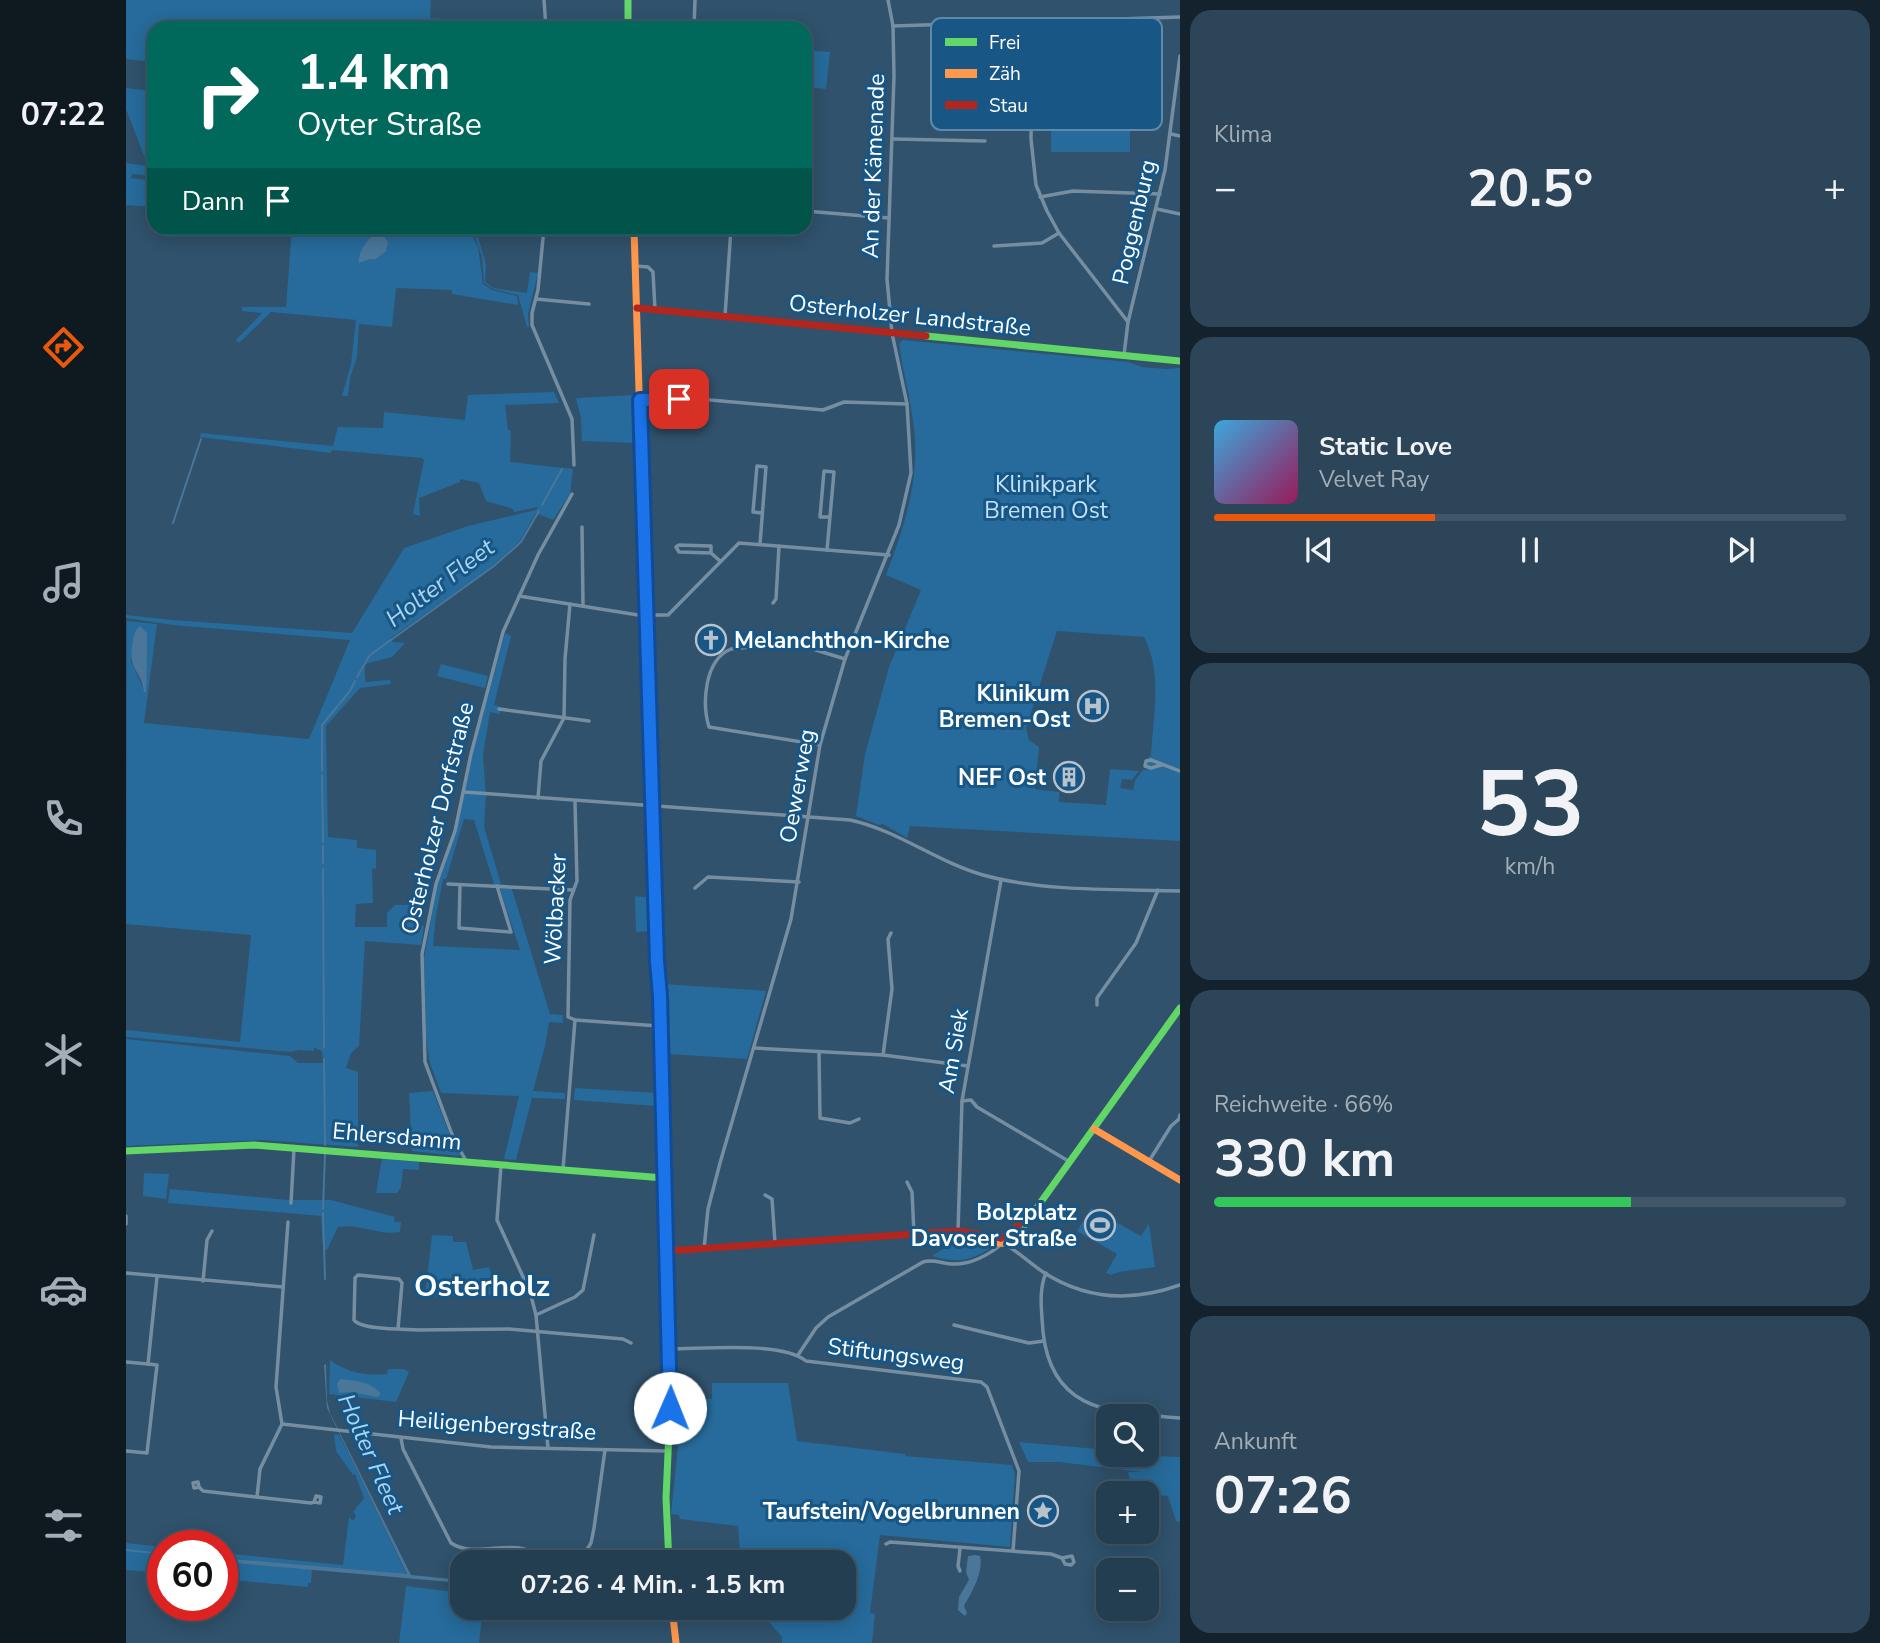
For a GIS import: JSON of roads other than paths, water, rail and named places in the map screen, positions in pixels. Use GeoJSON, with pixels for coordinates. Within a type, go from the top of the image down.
{"type":"FeatureCollection","features":[{"type":"Feature","properties":{"kind":"main road"},"geometry":{"type":"LineString","coordinates":[[628,0],[628,21]]}},
{"type":"Feature","properties":{"kind":"main road"},"geometry":{"type":"LineString","coordinates":[[634,235],[670,1349],[666,1498],[668,1550]]}},
{"type":"Feature","properties":{"kind":"main road","name":"Osterholzer Landstraße"},"geometry":{"type":"LineString","coordinates":[[637,309],[1180,361]]}},
{"type":"Feature","properties":{"kind":"main road"},"geometry":{"type":"LineString","coordinates":[[667,1251],[958,1231],[976,1233],[987,1240],[1002,1240],[1016,1233],[1030,1216],[1180,1007]]}},
{"type":"Feature","properties":{"kind":"main road"},"geometry":{"type":"LineString","coordinates":[[1094,1129],[1180,1180]]}},
{"type":"Feature","properties":{"kind":"main road","name":"Ehlersdamm"},"geometry":{"type":"LineString","coordinates":[[126,1151],[254,1145],[294,1147],[664,1178]]}},
{"type":"Feature","properties":{"kind":"main road"},"geometry":{"type":"LineString","coordinates":[[674,1620],[676,1643]]}},
{"type":"Feature","properties":{"kind":"street"},"geometry":{"type":"LineString","coordinates":[[544,0],[546,21]]}},
{"type":"Feature","properties":{"kind":"street"},"geometry":{"type":"LineString","coordinates":[[694,21],[695,0]]}},
{"type":"Feature","properties":{"kind":"street","name":"An der Kämenade"},"geometry":{"type":"LineString","coordinates":[[888,0],[893,26],[893,139],[887,279],[892,333]]}},
{"type":"Feature","properties":{"kind":"street"},"geometry":{"type":"LineString","coordinates":[[1143,18],[1180,17]]}},
{"type":"Feature","properties":{"kind":"street"},"geometry":{"type":"LineString","coordinates":[[893,26],[931,25]]}},
{"type":"Feature","properties":{"kind":"street","name":"Poggenburg"},"geometry":{"type":"LineString","coordinates":[[1124,355],[1128,322],[1160,194],[1171,134],[1180,56]]}},
{"type":"Feature","properties":{"kind":"street"},"geometry":{"type":"LineString","coordinates":[[1031,130],[1031,156],[1040,197],[1059,233],[1128,322]]}},
{"type":"Feature","properties":{"kind":"street"},"geometry":{"type":"LineString","coordinates":[[1171,134],[1180,136]]}},
{"type":"Feature","properties":{"kind":"street"},"geometry":{"type":"LineString","coordinates":[[893,139],[985,141]]}},
{"type":"Feature","properties":{"kind":"street"},"geometry":{"type":"LineString","coordinates":[[1040,197],[1073,191],[1160,194]]}},
{"type":"Feature","properties":{"kind":"street"},"geometry":{"type":"LineString","coordinates":[[1157,209],[1180,214]]}},
{"type":"Feature","properties":{"kind":"street"},"geometry":{"type":"LineString","coordinates":[[812,212],[889,218]]}},
{"type":"Feature","properties":{"kind":"street"},"geometry":{"type":"LineString","coordinates":[[994,246],[1042,243],[1059,233]]}},
{"type":"Feature","properties":{"kind":"street"},"geometry":{"type":"LineString","coordinates":[[543,235],[532,327],[572,419],[574,465]]}},
{"type":"Feature","properties":{"kind":"street"},"geometry":{"type":"LineString","coordinates":[[725,317],[731,235]]}},
{"type":"Feature","properties":{"kind":"street"},"geometry":{"type":"LineString","coordinates":[[636,266],[648,267],[653,272],[655,310]]}},
{"type":"Feature","properties":{"kind":"street"},"geometry":{"type":"LineString","coordinates":[[536,299],[589,304]]}},
{"type":"Feature","properties":{"kind":"street","name":"Oewerweg"},"geometry":{"type":"LineString","coordinates":[[704,1249],[708,1209],[720,1163],[791,919],[820,745],[845,659],[889,555],[911,473],[907,404],[892,333]]}},
{"type":"Feature","properties":{"kind":"street"},"geometry":{"type":"LineString","coordinates":[[640,400],[699,400],[823,410],[844,402],[907,404]]}},
{"type":"Feature","properties":{"kind":"street"},"geometry":{"type":"LineString","coordinates":[[760,544],[766,467],[757,466],[753,512],[762,513]]}},
{"type":"Feature","properties":{"kind":"street"},"geometry":{"type":"LineString","coordinates":[[827,550],[830,517],[834,472],[824,471],[820,517],[830,517]]}},
{"type":"Feature","properties":{"kind":"street","name":"Osterholzer Dorfstraße"},"geometry":{"type":"LineString","coordinates":[[466,1161],[453,1137],[425,1062],[422,960],[436,884],[454,831],[503,632],[547,536],[572,494]]}},
{"type":"Feature","properties":{"kind":"street"},"geometry":{"type":"LineString","coordinates":[[582,527],[583,606]]}},
{"type":"Feature","properties":{"kind":"street"},"geometry":{"type":"LineString","coordinates":[[519,596],[647,615],[667,615],[739,543],[889,555]]}},
{"type":"Feature","properties":{"kind":"street"},"geometry":{"type":"LineString","coordinates":[[773,603],[776,599],[779,545]]}},
{"type":"Feature","properties":{"kind":"street"},"geometry":{"type":"LineString","coordinates":[[710,553],[711,547],[676,547],[679,552],[710,553],[720,562]]}},
{"type":"Feature","properties":{"kind":"street"},"geometry":{"type":"LineString","coordinates":[[538,797],[541,761],[564,718],[565,659],[570,604]]}},
{"type":"Feature","properties":{"kind":"street"},"geometry":{"type":"LineString","coordinates":[[820,745],[709,727],[706,690],[708,679],[713,667],[730,649],[793,645],[845,659]]}},
{"type":"Feature","properties":{"kind":"street"},"geometry":{"type":"LineString","coordinates":[[499,709],[589,721]]}},
{"type":"Feature","properties":{"kind":"street"},"geometry":{"type":"LineString","coordinates":[[1161,765],[1180,772]]}},
{"type":"Feature","properties":{"kind":"street"},"geometry":{"type":"LineString","coordinates":[[464,793],[858,822],[969,871],[1001,880],[1062,887],[1180,891]]}},
{"type":"Feature","properties":{"kind":"street","name":"Wölbacker"},"geometry":{"type":"LineString","coordinates":[[563,1170],[573,1019],[568,1014],[570,900],[577,881],[575,802]]}},
{"type":"Feature","properties":{"kind":"street"},"geometry":{"type":"LineString","coordinates":[[695,888],[708,877],[799,882]]}},
{"type":"Feature","properties":{"kind":"street","name":"Am Siek"},"geometry":{"type":"LineString","coordinates":[[958,1231],[961,1101],[1001,880]]}},
{"type":"Feature","properties":{"kind":"street"},"geometry":{"type":"LineString","coordinates":[[448,884],[573,890]]}},
{"type":"Feature","properties":{"kind":"street"},"geometry":{"type":"LineString","coordinates":[[460,884],[458,928],[511,932],[497,886]]}},
{"type":"Feature","properties":{"kind":"street"},"geometry":{"type":"LineString","coordinates":[[1097,1005],[1097,998],[1136,943],[1158,890]]}},
{"type":"Feature","properties":{"kind":"street"},"geometry":{"type":"LineString","coordinates":[[883,1055],[891,999],[888,939],[891,933]]}},
{"type":"Feature","properties":{"kind":"street"},"geometry":{"type":"LineString","coordinates":[[573,1019],[660,1026]]}},
{"type":"Feature","properties":{"kind":"street"},"geometry":{"type":"LineString","coordinates":[[755,1048],[883,1055],[968,1066]]}},
{"type":"Feature","properties":{"kind":"street"},"geometry":{"type":"LineString","coordinates":[[819,1052],[820,1118],[850,1123],[859,1119]]}},
{"type":"Feature","properties":{"kind":"street"},"geometry":{"type":"LineString","coordinates":[[961,1101],[971,1100],[977,1107],[1070,1162]]}},
{"type":"Feature","properties":{"kind":"street"},"geometry":{"type":"LineString","coordinates":[[1149,1161],[1171,1126],[1180,1118]]}},
{"type":"Feature","properties":{"kind":"street"},"geometry":{"type":"LineString","coordinates":[[290,1203],[294,1147]]}},
{"type":"Feature","properties":{"kind":"street"},"geometry":{"type":"LineString","coordinates":[[501,1165],[497,1220],[530,1292],[536,1315],[548,1448]]}},
{"type":"Feature","properties":{"kind":"street"},"geometry":{"type":"LineString","coordinates":[[907,1182],[912,1192],[914,1234]]}},
{"type":"Feature","properties":{"kind":"street"},"geometry":{"type":"LineString","coordinates":[[765,1195],[772,1199],[775,1243]]}},
{"type":"Feature","properties":{"kind":"street"},"geometry":{"type":"LineString","coordinates":[[126,1216],[126,1224]]}},
{"type":"Feature","properties":{"kind":"street"},"geometry":{"type":"LineString","coordinates":[[257,1497],[260,1469],[282,1424],[276,1387],[288,1222]]}},
{"type":"Feature","properties":{"kind":"street"},"geometry":{"type":"LineString","coordinates":[[203,1281],[207,1240],[212,1231]]}},
{"type":"Feature","properties":{"kind":"street"},"geometry":{"type":"LineString","coordinates":[[536,1315],[575,1297],[583,1290],[594,1235]]}},
{"type":"Feature","properties":{"kind":"street"},"geometry":{"type":"LineString","coordinates":[[670,1349],[775,1349],[798,1355],[816,1328],[828,1317],[923,1262],[929,1260],[962,1263],[985,1255],[1002,1240],[1046,1273],[1076,1289],[1103,1295],[1132,1297],[1155,1294],[1180,1285]]}},
{"type":"Feature","properties":{"kind":"street"},"geometry":{"type":"LineString","coordinates":[[126,1273],[283,1287]]}},
{"type":"Feature","properties":{"kind":"street"},"geometry":{"type":"LineString","coordinates":[[1046,1273],[1041,1294],[1044,1341],[1046,1355],[1056,1378],[1071,1394],[1084,1402],[1113,1410],[1180,1418]]}},
{"type":"Feature","properties":{"kind":"street"},"geometry":{"type":"LineString","coordinates":[[398,1329],[402,1283],[399,1279],[358,1275],[355,1282],[355,1324],[398,1329],[486,1328],[623,1339],[631,1343]]}},
{"type":"Feature","properties":{"kind":"street"},"geometry":{"type":"LineString","coordinates":[[148,1364],[157,1277]]}},
{"type":"Feature","properties":{"kind":"street"},"geometry":{"type":"LineString","coordinates":[[954,1325],[1029,1343],[1044,1341]]}},
{"type":"Feature","properties":{"kind":"street","name":"Stiftungsweg"},"geometry":{"type":"LineString","coordinates":[[798,1355],[806,1362],[981,1382],[987,1387],[1019,1471],[1013,1551]]}},
{"type":"Feature","properties":{"kind":"street"},"geometry":{"type":"LineString","coordinates":[[126,1362],[157,1365],[147,1453],[126,1451]]}},
{"type":"Feature","properties":{"kind":"street","name":"Heiligenbergstraße"},"geometry":{"type":"LineString","coordinates":[[282,1424],[491,1447],[668,1451]]}},
{"type":"Feature","properties":{"kind":"street"},"geometry":{"type":"LineString","coordinates":[[401,1438],[403,1449],[451,1543],[457,1547],[489,1550],[496,1546],[532,1550],[538,1557],[572,1560],[583,1556],[593,1537],[605,1450]]}},
{"type":"Feature","properties":{"kind":"street"},"geometry":{"type":"LineString","coordinates":[[199,1487],[203,1491],[314,1502]]}},
{"type":"Feature","properties":{"kind":"street"},"geometry":{"type":"LineString","coordinates":[[886,1544],[890,1542],[1051,1554],[1062,1558]]}},
{"type":"Feature","properties":{"kind":"street"},"geometry":{"type":"LineString","coordinates":[[960,1548],[958,1566],[961,1571]]}},
{"type":"Feature","properties":{"kind":"waterway"},"geometry":{"type":"LineString","coordinates":[[173,523],[201,439]]}},
{"type":"Feature","properties":{"kind":"waterway","name":"Holter Fleet"},"geometry":{"type":"LineString","coordinates":[[542,505],[562,469]]}},
{"type":"Feature","properties":{"kind":"waterway","name":"Holter Fleet"},"geometry":{"type":"LineString","coordinates":[[357,677],[370,655],[494,566],[521,542],[539,511]]}},
{"type":"Feature","properties":{"kind":"waterway","name":"Holter Fleet"},"geometry":{"type":"LineString","coordinates":[[322,771],[322,725],[355,681]]}},
{"type":"Feature","properties":{"kind":"waterway","name":"Holter Fleet"},"geometry":{"type":"LineString","coordinates":[[322,775],[323,842]]}},
{"type":"Feature","properties":{"kind":"waterway","name":"Holter Fleet"},"geometry":{"type":"LineString","coordinates":[[323,846],[323,863]]}},
{"type":"Feature","properties":{"kind":"waterway","name":"Holter Fleet"},"geometry":{"type":"LineString","coordinates":[[323,869],[324,1047]]}},
{"type":"Feature","properties":{"kind":"waterway","name":"Holter Fleet"},"geometry":{"type":"LineString","coordinates":[[324,1059],[325,1145]]}},
{"type":"Feature","properties":{"kind":"waterway","name":"Holter Fleet"},"geometry":{"type":"LineString","coordinates":[[323,1209],[325,1154]]}},
{"type":"Feature","properties":{"kind":"waterway","name":"Holter Fleet"},"geometry":{"type":"LineString","coordinates":[[323,1213],[325,1279]]}},
{"type":"Feature","properties":{"kind":"waterway"},"geometry":{"type":"LineString","coordinates":[[126,1550],[147,1552]]}},
{"type":"Feature","properties":{"kind":"place","name":"Melanchthon-Kirche"},"geometry":{"type":"Point","coordinates":[711,640]}},
{"type":"Feature","properties":{"kind":"place","name":"Klinikum Bremen-Ost"},"geometry":{"type":"Point","coordinates":[1093,706]}},
{"type":"Feature","properties":{"kind":"place","name":"NEF Ost"},"geometry":{"type":"Point","coordinates":[1069,777]}},
{"type":"Feature","properties":{"kind":"place","name":"Bolzplatz Davoser Straße"},"geometry":{"type":"Point","coordinates":[1100,1225]}},
{"type":"Feature","properties":{"kind":"place","name":"Taufstein/Vogelbrunnen"},"geometry":{"type":"Point","coordinates":[1043,1511]}},
{"type":"Feature","properties":{"kind":"district","name":"Osterholz"},"geometry":{"type":"Point","coordinates":[482,1286]}},
{"type":"Feature","properties":{"kind":"park label","name":"Klinikpark Bremen Ost"},"geometry":{"type":"Point","coordinates":[1046,497]}}]}
